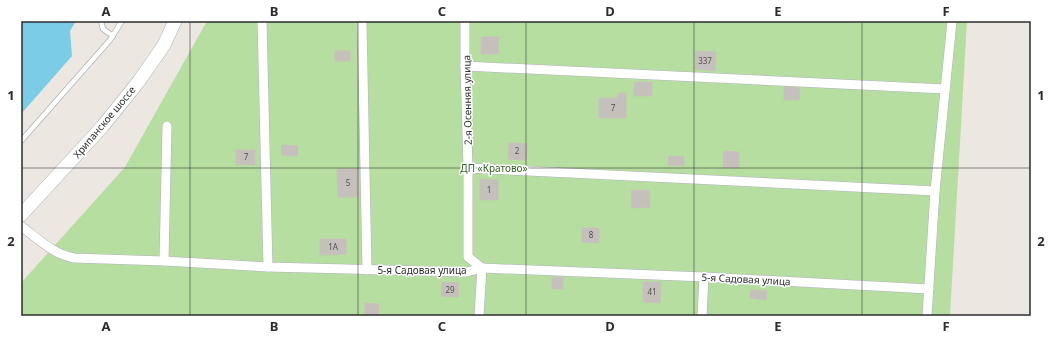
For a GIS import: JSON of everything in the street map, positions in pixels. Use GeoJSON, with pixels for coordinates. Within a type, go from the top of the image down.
{"type":"FeatureCollection","features":[{"type":"Feature","properties":{"kind":"main road","name":"Хрипанское шоссе"},"geometry":{"type":"LineString","coordinates":[[21,215],[102,126],[120,104],[164,45],[176,21]]}},
{"type":"Feature","properties":{"kind":"street"},"geometry":{"type":"LineString","coordinates":[[262,21],[268,267]]}},
{"type":"Feature","properties":{"kind":"street"},"geometry":{"type":"LineString","coordinates":[[362,21],[367,270]]}},
{"type":"Feature","properties":{"kind":"street","name":"2-я Осенняя улица"},"geometry":{"type":"LineString","coordinates":[[465,21],[468,257],[482,268]]}},
{"type":"Feature","properties":{"kind":"street"},"geometry":{"type":"LineString","coordinates":[[927,316],[935,191],[952,21]]}},
{"type":"Feature","properties":{"kind":"street"},"geometry":{"type":"LineString","coordinates":[[465,66],[945,89]]}},
{"type":"Feature","properties":{"kind":"street"},"geometry":{"type":"LineString","coordinates":[[164,261],[167,126]]}},
{"type":"Feature","properties":{"kind":"street"},"geometry":{"type":"LineString","coordinates":[[468,168],[935,191]]}},
{"type":"Feature","properties":{"kind":"street","name":"5-я Садовая улица"},"geometry":{"type":"LineString","coordinates":[[21,226],[51,249],[64,256],[74,258],[367,270],[467,272],[482,268],[704,277],[929,289]]}},
{"type":"Feature","properties":{"kind":"street"},"geometry":{"type":"LineString","coordinates":[[479,316],[482,268]]}},
{"type":"Feature","properties":{"kind":"street"},"geometry":{"type":"LineString","coordinates":[[702,316],[704,277]]}},
{"type":"Feature","properties":{"kind":"lane"},"geometry":{"type":"LineString","coordinates":[[101,21],[103,29],[113,36]]}},
{"type":"Feature","properties":{"kind":"lane"},"geometry":{"type":"LineString","coordinates":[[21,141],[113,36],[122,21]]}},
{"type":"Feature","properties":{"kind":"green space","name":"ДП «Кратово»"},"geometry":{"type":"Polygon","coordinates":[[[207,21],[967,21],[950,316],[21,316],[21,283],[125,167],[207,21]]]}},
{"type":"Feature","properties":{"kind":"water"},"geometry":{"type":"Polygon","coordinates":[[[21,21],[76,21],[70,31],[72,56],[21,114],[21,21]]]}},
{"type":"Feature","properties":{"kind":"building"},"geometry":{"type":"Polygon","coordinates":[[[481,37],[499,37],[498,54],[481,54],[481,37]]]}},
{"type":"Feature","properties":{"kind":"building"},"geometry":{"type":"Polygon","coordinates":[[[335,51],[350,51],[350,61],[335,61],[335,51]]]}},
{"type":"Feature","properties":{"kind":"building"},"geometry":{"type":"Polygon","coordinates":[[[696,51],[716,52],[715,71],[695,69],[696,51]]]}},
{"type":"Feature","properties":{"kind":"building"},"geometry":{"type":"Polygon","coordinates":[[[634,82],[652,82],[652,96],[634,96],[634,82]]]}},
{"type":"Feature","properties":{"kind":"building"},"geometry":{"type":"Polygon","coordinates":[[[784,87],[800,88],[799,100],[784,100],[784,87]]]}},
{"type":"Feature","properties":{"kind":"building"},"geometry":{"type":"Polygon","coordinates":[[[619,93],[626,93],[626,118],[599,118],[599,98],[617,98],[619,93]]]}},
{"type":"Feature","properties":{"kind":"building"},"geometry":{"type":"Polygon","coordinates":[[[509,143],[527,144],[526,160],[508,159],[509,143]]]}},
{"type":"Feature","properties":{"kind":"building"},"geometry":{"type":"Polygon","coordinates":[[[282,145],[298,146],[297,156],[281,155],[282,145]]]}},
{"type":"Feature","properties":{"kind":"building"},"geometry":{"type":"Polygon","coordinates":[[[236,150],[255,150],[255,165],[236,164],[236,150]]]}},
{"type":"Feature","properties":{"kind":"building"},"geometry":{"type":"Polygon","coordinates":[[[724,151],[739,152],[739,168],[723,167],[724,151]]]}},
{"type":"Feature","properties":{"kind":"building"},"geometry":{"type":"Polygon","coordinates":[[[669,156],[684,157],[684,166],[668,165],[669,156]]]}},
{"type":"Feature","properties":{"kind":"building"},"geometry":{"type":"Polygon","coordinates":[[[337,169],[358,169],[358,197],[338,197],[337,169]]]}},
{"type":"Feature","properties":{"kind":"building"},"geometry":{"type":"Polygon","coordinates":[[[480,179],[498,180],[498,200],[480,200],[480,179]]]}},
{"type":"Feature","properties":{"kind":"building"},"geometry":{"type":"Polygon","coordinates":[[[649,190],[650,207],[632,208],[631,191],[649,190]]]}},
{"type":"Feature","properties":{"kind":"building"},"geometry":{"type":"Polygon","coordinates":[[[582,228],[599,228],[599,243],[582,242],[582,228]]]}},
{"type":"Feature","properties":{"kind":"building"},"geometry":{"type":"Polygon","coordinates":[[[320,239],[346,239],[346,254],[320,255],[320,239]]]}},
{"type":"Feature","properties":{"kind":"building"},"geometry":{"type":"Polygon","coordinates":[[[552,277],[563,277],[563,289],[552,289],[552,277]]]}},
{"type":"Feature","properties":{"kind":"building"},"geometry":{"type":"Polygon","coordinates":[[[442,282],[459,283],[458,297],[441,296],[442,282]]]}},
{"type":"Feature","properties":{"kind":"building"},"geometry":{"type":"Polygon","coordinates":[[[643,282],[661,282],[660,303],[643,302],[643,282]]]}},
{"type":"Feature","properties":{"kind":"building"},"geometry":{"type":"Polygon","coordinates":[[[751,290],[767,291],[766,300],[750,298],[751,290]]]}},
{"type":"Feature","properties":{"kind":"building"},"geometry":{"type":"Polygon","coordinates":[[[365,303],[379,304],[378,316],[365,316],[365,303]]]}}]}
